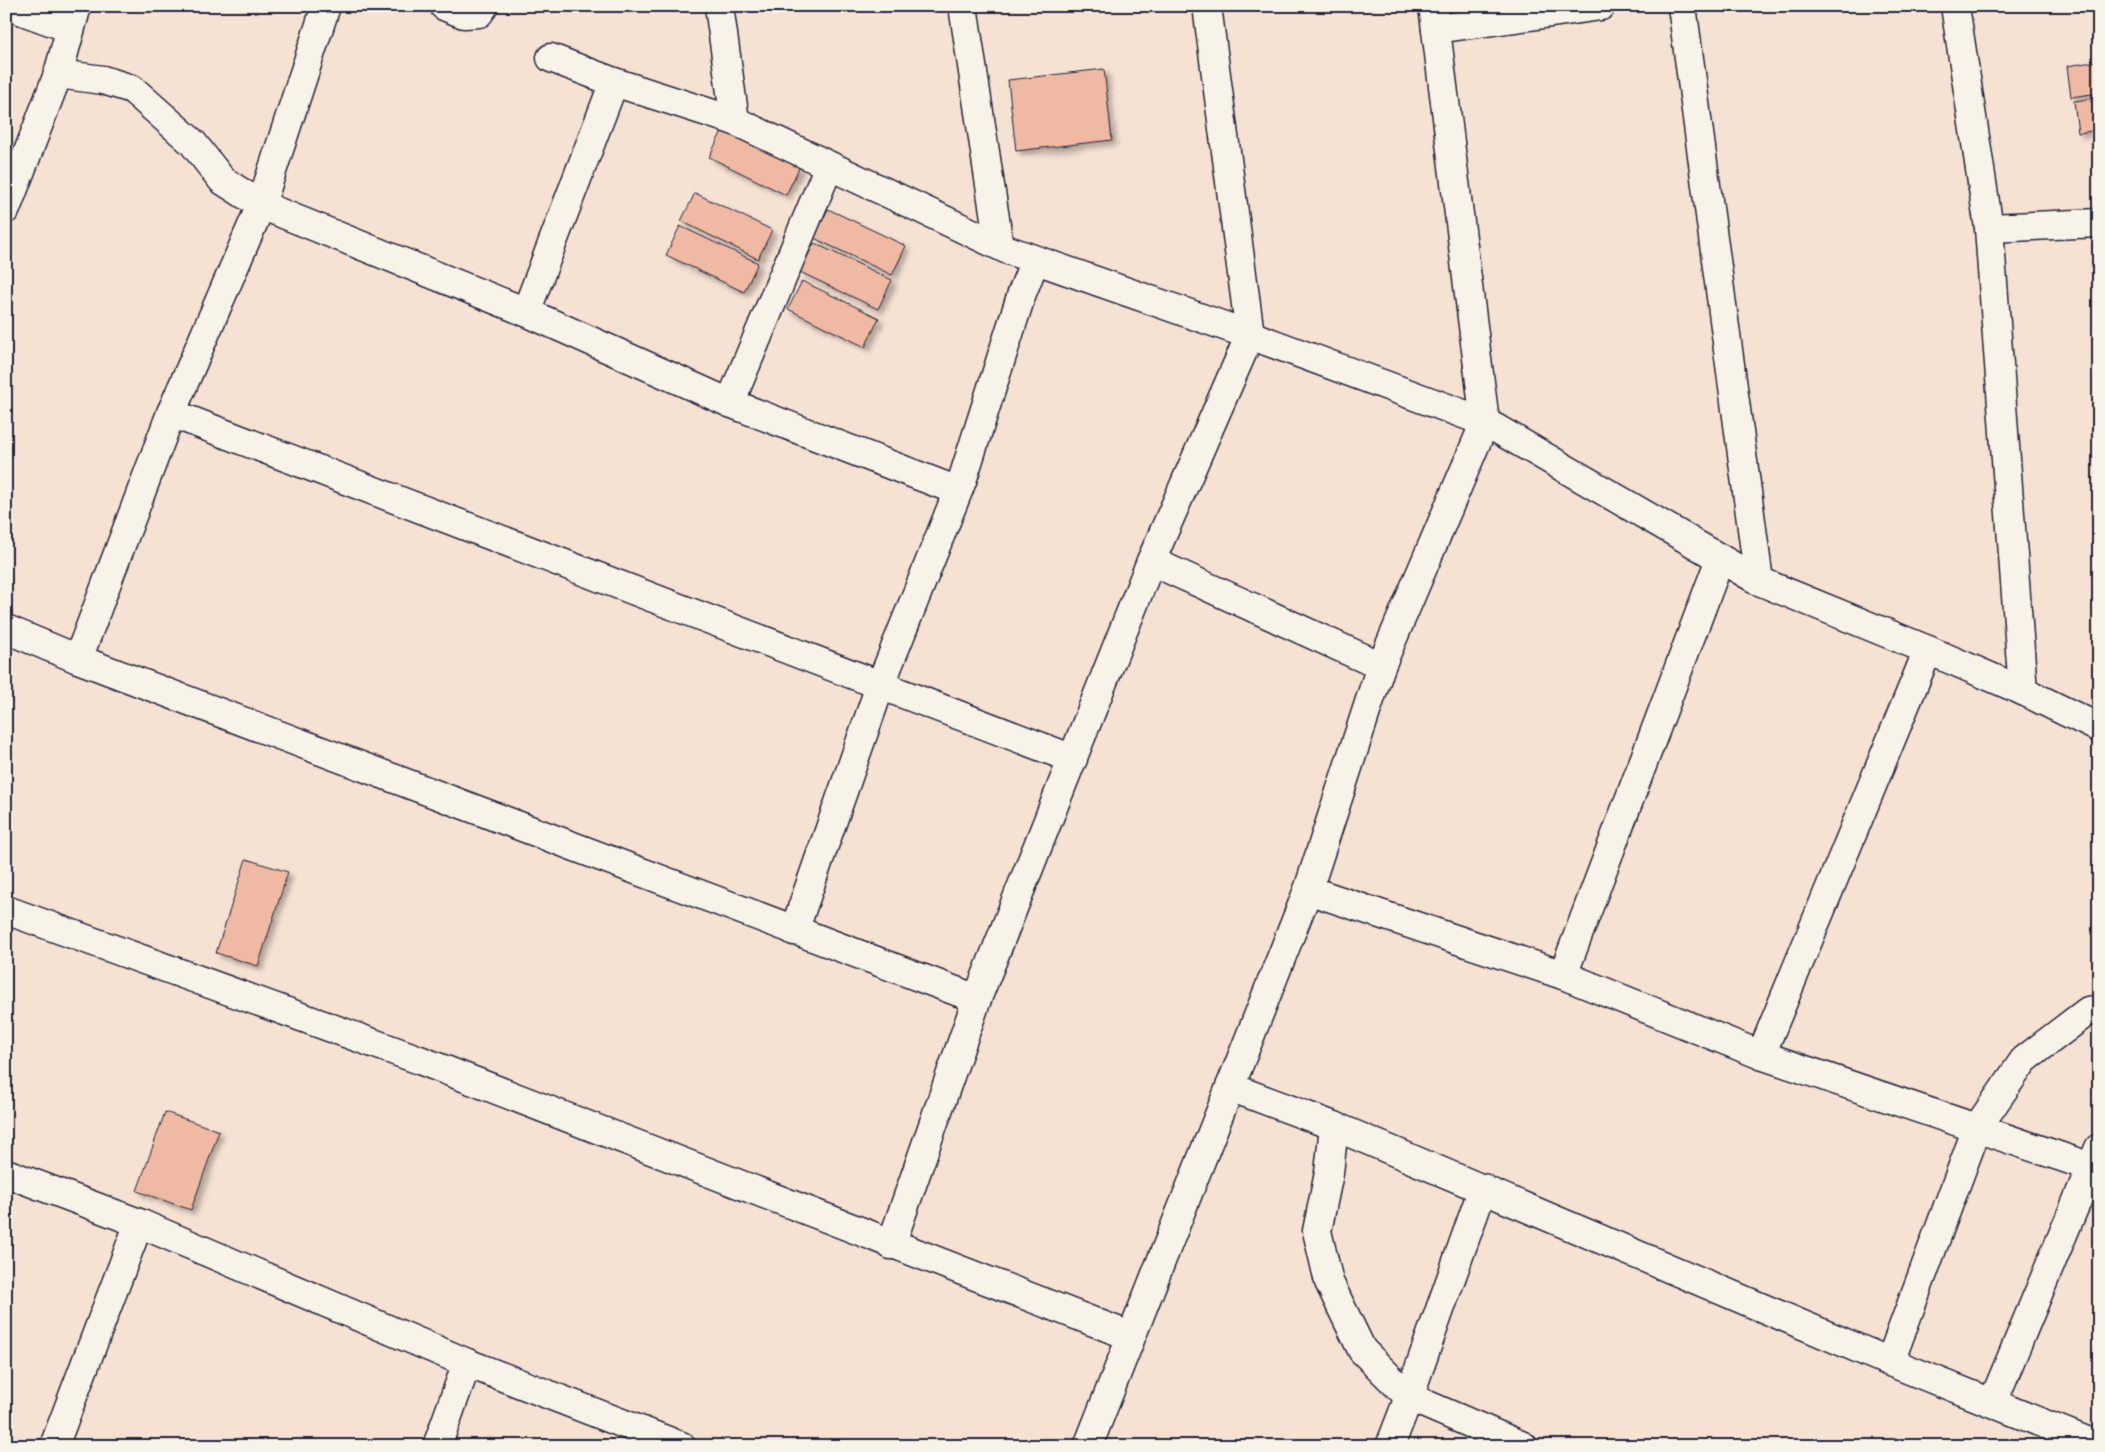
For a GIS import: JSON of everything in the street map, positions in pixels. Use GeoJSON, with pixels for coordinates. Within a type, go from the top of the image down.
{"type":"FeatureCollection","features":[{"type":"Feature","properties":{"kind":"street"},"geometry":{"type":"LineString","coordinates":[[6,208],[58,74],[73,17],[9,6]]}},
{"type":"Feature","properties":{"kind":"street"},"geometry":{"type":"LineString","coordinates":[[78,659],[171,413],[262,205],[326,6]]}},
{"type":"Feature","properties":{"kind":"street"},"geometry":{"type":"LineString","coordinates":[[444,6],[464,14],[479,13],[484,6]]}},
{"type":"Feature","properties":{"kind":"street"},"geometry":{"type":"LineString","coordinates":[[719,6],[735,121]]}},
{"type":"Feature","properties":{"kind":"street"},"geometry":{"type":"LineString","coordinates":[[963,6],[999,245]]}},
{"type":"Feature","properties":{"kind":"street"},"geometry":{"type":"LineString","coordinates":[[891,1245],[977,1000],[1151,560],[1250,335],[1207,6]]}},
{"type":"Feature","properties":{"kind":"street"},"geometry":{"type":"LineString","coordinates":[[1088,1446],[1308,890],[1381,666],[1484,422],[1435,17],[1601,6]]}},
{"type":"Feature","properties":{"kind":"street"},"geometry":{"type":"LineString","coordinates":[[1682,6],[1759,581]]}},
{"type":"Feature","properties":{"kind":"street"},"geometry":{"type":"LineString","coordinates":[[1955,6],[1989,228],[2022,691]]}},
{"type":"Feature","properties":{"kind":"street"},"geometry":{"type":"LineString","coordinates":[[551,58],[614,82],[735,121],[999,245],[1035,260],[1250,335],[1484,422],[1759,581],[1928,650],[2022,691],[2099,728]]}},
{"type":"Feature","properties":{"kind":"street"},"geometry":{"type":"LineString","coordinates":[[58,74],[103,80],[132,89],[193,143],[222,180],[262,205],[526,312],[730,403],[958,491]]}},
{"type":"Feature","properties":{"kind":"street"},"geometry":{"type":"LineString","coordinates":[[526,312],[614,82]]}},
{"type":"Feature","properties":{"kind":"street"},"geometry":{"type":"LineString","coordinates":[[730,403],[829,166]]}},
{"type":"Feature","properties":{"kind":"street"},"geometry":{"type":"LineString","coordinates":[[1989,228],[2099,223]]}},
{"type":"Feature","properties":{"kind":"street"},"geometry":{"type":"LineString","coordinates":[[794,931],[880,686],[958,491],[1022,293],[1035,260]]}},
{"type":"Feature","properties":{"kind":"street"},"geometry":{"type":"LineString","coordinates":[[171,413],[1073,760]]}},
{"type":"Feature","properties":{"kind":"street"},"geometry":{"type":"LineString","coordinates":[[1563,975],[1720,559]]}},
{"type":"Feature","properties":{"kind":"street"},"geometry":{"type":"LineString","coordinates":[[1151,560],[1381,666]]}},
{"type":"Feature","properties":{"kind":"street"},"geometry":{"type":"LineString","coordinates":[[6,629],[78,659],[977,1000]]}},
{"type":"Feature","properties":{"kind":"street"},"geometry":{"type":"LineString","coordinates":[[1761,1055],[1928,650]]}},
{"type":"Feature","properties":{"kind":"street"},"geometry":{"type":"LineString","coordinates":[[1308,890],[1563,975],[1761,1055],[1977,1128],[2095,1158],[1993,1402]]}},
{"type":"Feature","properties":{"kind":"street"},"geometry":{"type":"LineString","coordinates":[[6,910],[418,1059],[891,1245],[1130,1336]]}},
{"type":"Feature","properties":{"kind":"street"},"geometry":{"type":"LineString","coordinates":[[1890,1362],[1977,1128],[2024,1060],[2088,1011],[2099,1009]]}},
{"type":"Feature","properties":{"kind":"street"},"geometry":{"type":"LineString","coordinates":[[1230,1087],[1334,1126],[1890,1362],[2099,1446]]}},
{"type":"Feature","properties":{"kind":"street"},"geometry":{"type":"LineString","coordinates":[[1334,1126],[1329,1173],[1318,1231],[1329,1282],[1362,1350],[1409,1397],[1523,1446]]}},
{"type":"Feature","properties":{"kind":"street"},"geometry":{"type":"LineString","coordinates":[[6,1174],[139,1223],[468,1363],[681,1446]]}},
{"type":"Feature","properties":{"kind":"street"},"geometry":{"type":"LineString","coordinates":[[1390,1446],[1483,1188]]}},
{"type":"Feature","properties":{"kind":"street"},"geometry":{"type":"LineString","coordinates":[[54,1446],[139,1223]]}},
{"type":"Feature","properties":{"kind":"street"},"geometry":{"type":"LineString","coordinates":[[437,1446],[468,1363]]}},
{"type":"Feature","properties":{"kind":"building"},"geometry":{"type":"Polygon","coordinates":[[[2099,61],[2099,93],[2071,97],[2067,66],[2099,61]]]}},
{"type":"Feature","properties":{"kind":"building"},"geometry":{"type":"Polygon","coordinates":[[[1104,69],[1112,140],[1016,151],[1008,80],[1104,69]]]}},
{"type":"Feature","properties":{"kind":"building"},"geometry":{"type":"Polygon","coordinates":[[[2099,98],[2099,130],[2078,133],[2074,101],[2099,98]]]}},
{"type":"Feature","properties":{"kind":"building"},"geometry":{"type":"Polygon","coordinates":[[[723,129],[800,166],[786,195],[709,157],[723,129]]]}},
{"type":"Feature","properties":{"kind":"building"},"geometry":{"type":"Polygon","coordinates":[[[695,193],[772,230],[758,259],[681,221],[695,193]]]}},
{"type":"Feature","properties":{"kind":"building"},"geometry":{"type":"Polygon","coordinates":[[[828,209],[906,246],[892,275],[814,238],[828,209]]]}},
{"type":"Feature","properties":{"kind":"building"},"geometry":{"type":"Polygon","coordinates":[[[680,226],[758,263],[744,292],[666,255],[680,226]]]}},
{"type":"Feature","properties":{"kind":"building"},"geometry":{"type":"Polygon","coordinates":[[[814,243],[892,280],[878,309],[800,272],[814,243]]]}},
{"type":"Feature","properties":{"kind":"building"},"geometry":{"type":"Polygon","coordinates":[[[802,281],[879,318],[865,347],[788,309],[802,281]]]}},
{"type":"Feature","properties":{"kind":"building"},"geometry":{"type":"Polygon","coordinates":[[[246,859],[288,872],[258,966],[216,953],[246,859]]]}},
{"type":"Feature","properties":{"kind":"building"},"geometry":{"type":"Polygon","coordinates":[[[165,1112],[219,1131],[191,1210],[137,1191],[165,1112]]]}}]}
